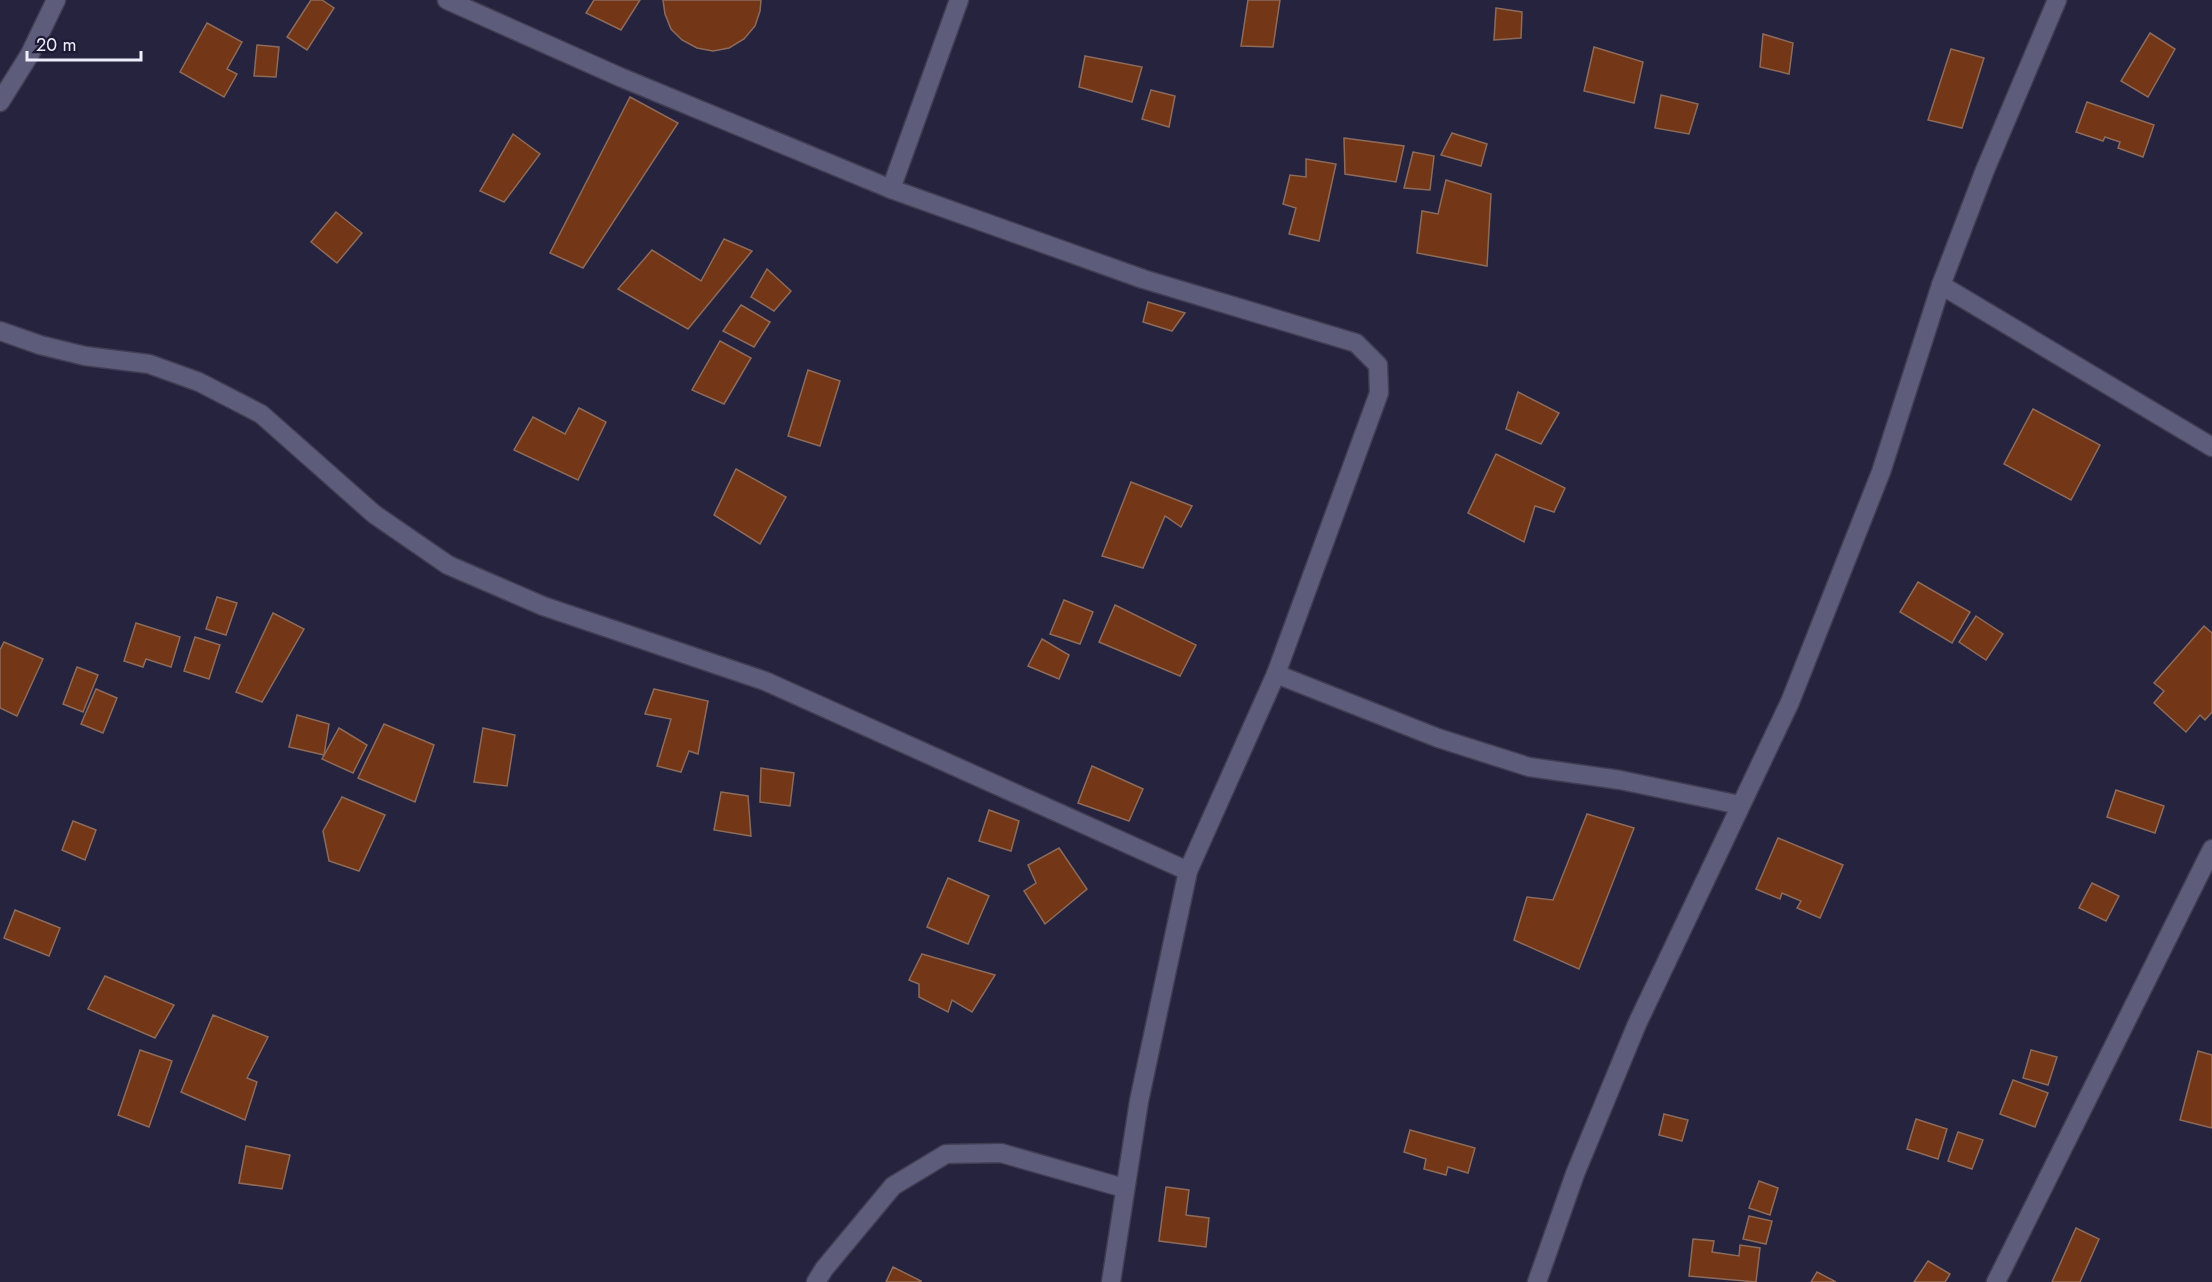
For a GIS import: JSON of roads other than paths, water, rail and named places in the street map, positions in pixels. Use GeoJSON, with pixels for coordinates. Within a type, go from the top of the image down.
{"type":"FeatureCollection","features":[{"type":"Feature","properties":{"kind":"street"},"geometry":{"type":"LineString","coordinates":[[0,102],[30,54],[56,0]]}},
{"type":"Feature","properties":{"kind":"street"},"geometry":{"type":"LineString","coordinates":[[447,0],[620,77],[891,189],[1143,279],[1356,343],[1378,365],[1380,393],[1276,674],[1188,871],[1138,1101],[1110,1282]]}},
{"type":"Feature","properties":{"kind":"street"},"geometry":{"type":"LineString","coordinates":[[891,189],[959,0]]}},
{"type":"Feature","properties":{"kind":"street"},"geometry":{"type":"LineString","coordinates":[[1537,1282],[1575,1174],[1637,1024],[1790,702],[1881,472],[1941,285],[1985,170],[2057,0]]}},
{"type":"Feature","properties":{"kind":"street"},"geometry":{"type":"LineString","coordinates":[[1941,285],[2212,447]]}},
{"type":"Feature","properties":{"kind":"street"},"geometry":{"type":"LineString","coordinates":[[0,331],[40,345],[85,356],[149,364],[199,382],[261,414],[374,514],[448,565],[543,606],[765,681],[1188,871]]}},
{"type":"Feature","properties":{"kind":"street"},"geometry":{"type":"LineString","coordinates":[[1276,674],[1438,738],[1529,767],[1620,780],[1740,805]]}},
{"type":"Feature","properties":{"kind":"street"},"geometry":{"type":"LineString","coordinates":[[1996,1282],[2212,849]]}},
{"type":"Feature","properties":{"kind":"street"},"geometry":{"type":"LineString","coordinates":[[816,1282],[824,1269],[893,1186],[945,1154],[1000,1153],[1125,1188]]}}]}
